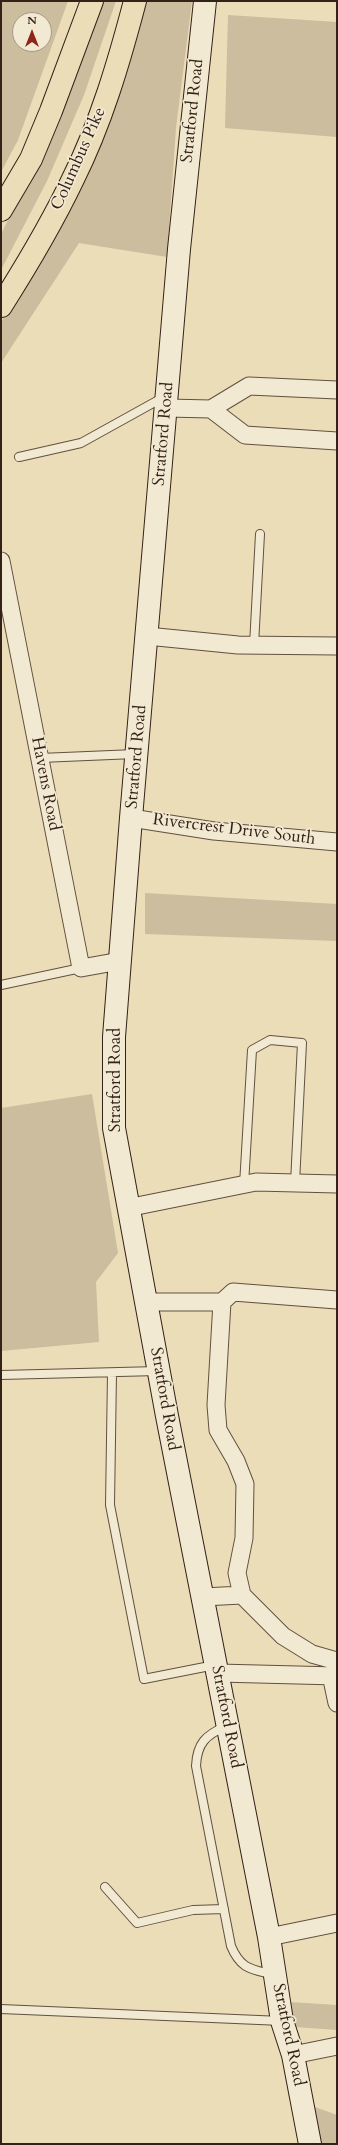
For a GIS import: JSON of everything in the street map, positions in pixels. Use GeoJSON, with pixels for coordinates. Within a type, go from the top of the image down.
{"type":"FeatureCollection","features":[{"type":"Feature","properties":{"kind":"highway"},"geometry":{"type":"LineString","coordinates":[[1,210],[34,152],[92,1]]}},
{"type":"Feature","properties":{"kind":"highway","name":"Columbus Pike"},"geometry":{"type":"LineString","coordinates":[[1,306],[45,234],[74,179],[114,76],[135,1]]}},
{"type":"Feature","properties":{"kind":"street","name":"Stratford Road"},"geometry":{"type":"LineString","coordinates":[[205,1],[180,249],[131,818],[114,1037],[114,1128],[159,1371],[269,1937],[282,2021],[293,2055],[310,2144]]}},
{"type":"Feature","properties":{"kind":"street"},"geometry":{"type":"LineString","coordinates":[[211,409],[249,386],[337,390]]}},
{"type":"Feature","properties":{"kind":"street"},"geometry":{"type":"LineString","coordinates":[[167,401],[211,409],[245,435],[337,441]]}},
{"type":"Feature","properties":{"kind":"street","name":"Havens Road"},"geometry":{"type":"LineString","coordinates":[[1,562],[81,968]]}},
{"type":"Feature","properties":{"kind":"street"},"geometry":{"type":"LineString","coordinates":[[147,636],[254,645],[337,646]]}},
{"type":"Feature","properties":{"kind":"street","name":"Rivercrest Drive South"},"geometry":{"type":"LineString","coordinates":[[131,818],[214,830],[337,842]]}},
{"type":"Feature","properties":{"kind":"street"},"geometry":{"type":"LineString","coordinates":[[81,968],[120,961]]}},
{"type":"Feature","properties":{"kind":"street"},"geometry":{"type":"LineString","coordinates":[[128,1208],[256,1182],[337,1184]]}},
{"type":"Feature","properties":{"kind":"street"},"geometry":{"type":"LineString","coordinates":[[146,1302],[222,1302],[233,1292],[337,1300]]}},
{"type":"Feature","properties":{"kind":"street"},"geometry":{"type":"LineString","coordinates":[[222,1302],[216,1404],[218,1430],[236,1461],[244,1484],[244,1538],[237,1573],[242,1595],[283,1636],[312,1654],[335,1671]]}},
{"type":"Feature","properties":{"kind":"street"},"geometry":{"type":"LineString","coordinates":[[203,1597],[242,1595]]}},
{"type":"Feature","properties":{"kind":"street"},"geometry":{"type":"LineString","coordinates":[[217,1669],[335,1671]]}},
{"type":"Feature","properties":{"kind":"street"},"geometry":{"type":"LineString","coordinates":[[335,1671],[337,1704]]}},
{"type":"Feature","properties":{"kind":"street"},"geometry":{"type":"LineString","coordinates":[[269,1937],[337,1923]]}},
{"type":"Feature","properties":{"kind":"street"},"geometry":{"type":"LineString","coordinates":[[293,2055],[337,2046]]}},
{"type":"Feature","properties":{"kind":"lane"},"geometry":{"type":"LineString","coordinates":[[19,456],[81,443],[119,420],[167,401]]}},
{"type":"Feature","properties":{"kind":"lane"},"geometry":{"type":"LineString","coordinates":[[254,645],[260,534]]}},
{"type":"Feature","properties":{"kind":"lane"},"geometry":{"type":"LineString","coordinates":[[40,758],[137,754]]}},
{"type":"Feature","properties":{"kind":"lane"},"geometry":{"type":"LineString","coordinates":[[1,985],[81,968]]}},
{"type":"Feature","properties":{"kind":"lane"},"geometry":{"type":"LineString","coordinates":[[244,1185],[252,1050],[270,1040],[302,1043],[295,1183]]}},
{"type":"Feature","properties":{"kind":"lane"},"geometry":{"type":"LineString","coordinates":[[1,1376],[159,1371]]}},
{"type":"Feature","properties":{"kind":"lane"},"geometry":{"type":"LineString","coordinates":[[112,1373],[110,1505],[144,1679],[217,1669]]}},
{"type":"Feature","properties":{"kind":"lane"},"geometry":{"type":"LineString","coordinates":[[228,1725],[214,1732],[204,1740],[197,1751],[196,1766],[231,1946],[236,1959],[246,1968],[275,1975]]}},
{"type":"Feature","properties":{"kind":"lane"},"geometry":{"type":"LineString","coordinates":[[105,1887],[138,1923],[193,1910],[224,1909]]}},
{"type":"Feature","properties":{"kind":"lane"},"geometry":{"type":"LineString","coordinates":[[1,2009],[282,2021]]}},
{"type":"Feature","properties":{"kind":"shaded area"},"geometry":{"type":"Polygon","coordinates":[[[1,1],[68,1],[52,45],[52,12],[12,12],[12,52],[50,52],[18,140],[1,172],[1,1]]]}},
{"type":"Feature","properties":{"kind":"shaded area"},"geometry":{"type":"Polygon","coordinates":[[[97,1],[116,1],[84,95],[47,181],[1,270],[1,234],[43,151],[97,1]]]}},
{"type":"Feature","properties":{"kind":"shaded area"},"geometry":{"type":"Polygon","coordinates":[[[146,1],[192,1],[176,128],[167,257],[79,243],[1,363],[1,322],[24,289],[119,88],[146,1]]]}},
{"type":"Feature","properties":{"kind":"shaded area"},"geometry":{"type":"Polygon","coordinates":[[[228,15],[337,22],[337,137],[225,128],[228,15]]]}},
{"type":"Feature","properties":{"kind":"shaded area"},"geometry":{"type":"Polygon","coordinates":[[[145,893],[337,904],[337,941],[145,934],[145,893]]]}},
{"type":"Feature","properties":{"kind":"shaded area"},"geometry":{"type":"Polygon","coordinates":[[[92,1094],[118,1253],[96,1282],[99,1342],[1,1351],[1,1108],[92,1094]]]}},
{"type":"Feature","properties":{"kind":"shaded area"},"geometry":{"type":"Polygon","coordinates":[[[289,2002],[337,2005],[337,2030],[295,2027],[289,2002]]]}},
{"type":"Feature","properties":{"kind":"shaded area"},"geometry":{"type":"Polygon","coordinates":[[[312,2106],[337,2115],[337,2144],[319,2144],[312,2106]]]}}]}
